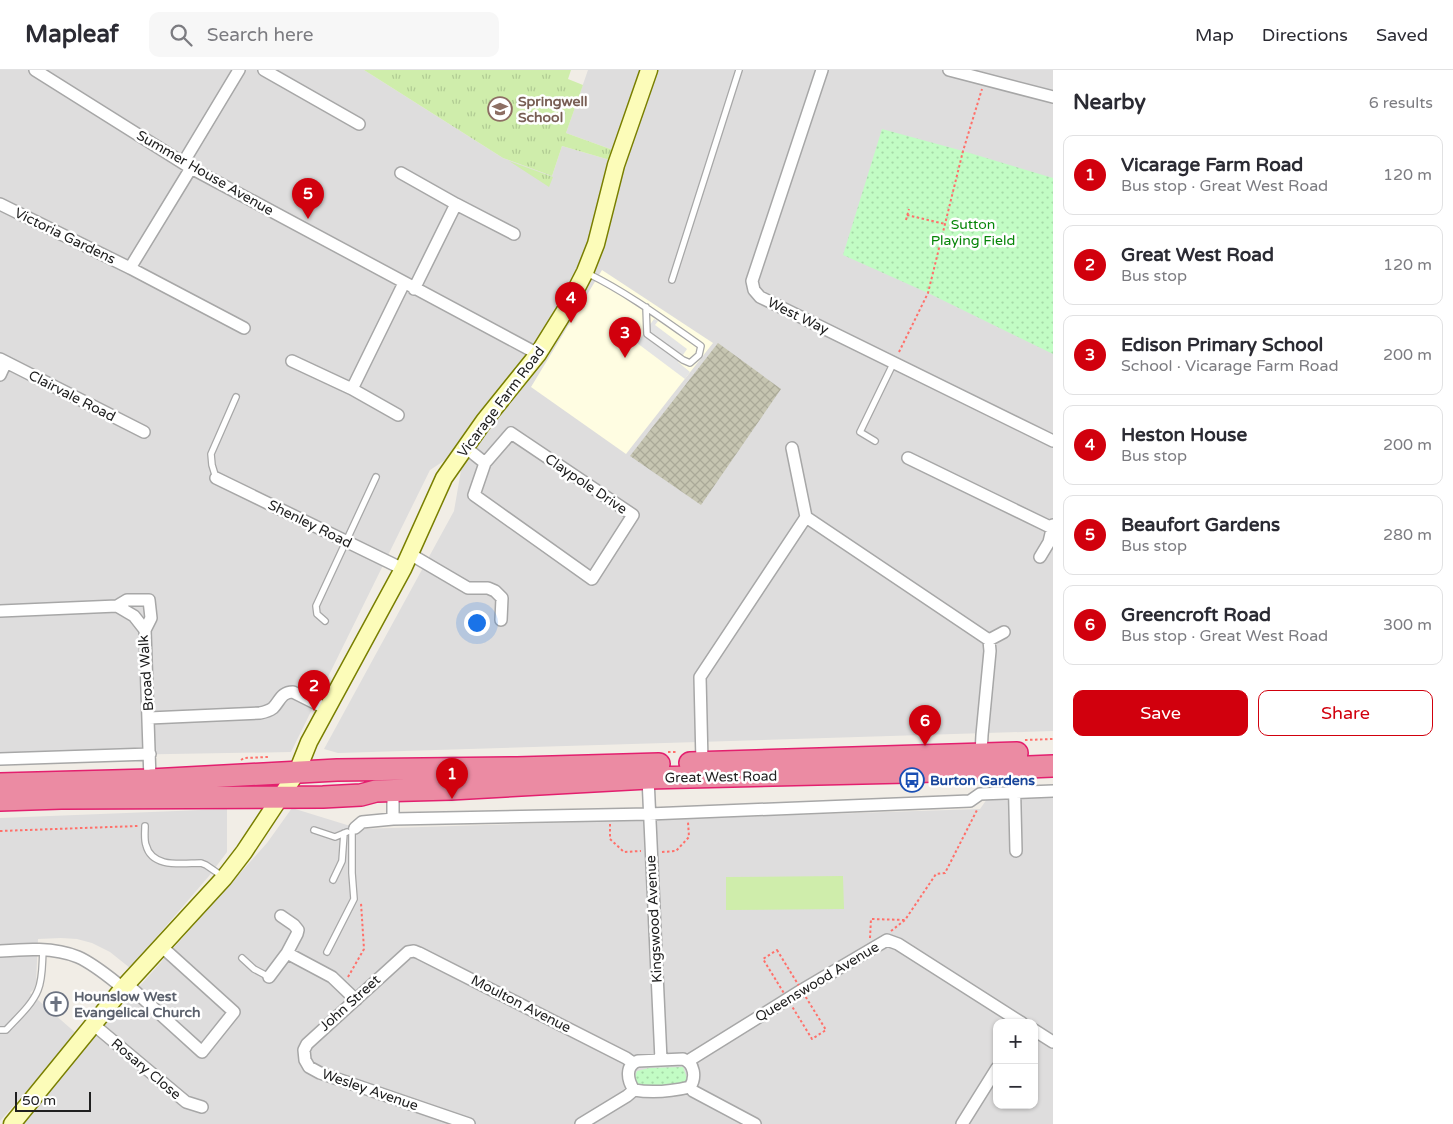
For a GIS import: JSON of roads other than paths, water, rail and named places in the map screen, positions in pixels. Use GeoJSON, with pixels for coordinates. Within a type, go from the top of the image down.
{"type":"FeatureCollection","features":[{"type":"Feature","properties":{"kind":"highway","name":"Great West Road"},"geometry":{"type":"LineString","coordinates":[[0,784],[150,780],[297,772],[1053,752]]}},
{"type":"Feature","properties":{"kind":"highway","name":"Great West Road"},"geometry":{"type":"LineString","coordinates":[[0,800],[351,795],[384,791],[648,778],[906,772],[1053,766]]}},
{"type":"Feature","properties":{"kind":"highway"},"geometry":{"type":"LineString","coordinates":[[297,772],[310,784],[361,783],[384,791]]}},
{"type":"Feature","properties":{"kind":"street","name":"Summer House Avenue"},"geometry":{"type":"LineString","coordinates":[[35,70],[187,166],[538,354]]}},
{"type":"Feature","properties":{"kind":"street","name":"Victoria Gardens"},"geometry":{"type":"LineString","coordinates":[[130,268],[240,70]]}},
{"type":"Feature","properties":{"kind":"street"},"geometry":{"type":"LineString","coordinates":[[264,70],[359,124]]}},
{"type":"Feature","properties":{"kind":"street","name":"Vicarage Farm Road"},"geometry":{"type":"LineString","coordinates":[[12,1124],[125,986],[224,878],[244,852],[297,772],[309,742],[406,562],[444,478],[465,447],[538,354],[566,309],[585,272],[596,244],[616,165],[649,70]]}},
{"type":"Feature","properties":{"kind":"street","name":"West Way"},"geometry":{"type":"LineString","coordinates":[[822,70],[752,281],[754,290],[760,297],[1053,441]]}},
{"type":"Feature","properties":{"kind":"street"},"geometry":{"type":"LineString","coordinates":[[948,70],[1053,97]]}},
{"type":"Feature","properties":{"kind":"street"},"geometry":{"type":"LineString","coordinates":[[400,173],[514,234]]}},
{"type":"Feature","properties":{"kind":"street","name":"Victoria Gardens"},"geometry":{"type":"LineString","coordinates":[[0,204],[130,268],[244,328]]}},
{"type":"Feature","properties":{"kind":"street"},"geometry":{"type":"LineString","coordinates":[[414,289],[456,204]]}},
{"type":"Feature","properties":{"kind":"street"},"geometry":{"type":"LineString","coordinates":[[352,389],[404,283]]}},
{"type":"Feature","properties":{"kind":"street"},"geometry":{"type":"LineString","coordinates":[[0,376],[3,361]]}},
{"type":"Feature","properties":{"kind":"street","name":"Clairvale Road"},"geometry":{"type":"LineString","coordinates":[[3,361],[144,432]]}},
{"type":"Feature","properties":{"kind":"street"},"geometry":{"type":"LineString","coordinates":[[292,361],[352,389],[398,415]]}},
{"type":"Feature","properties":{"kind":"street","name":"Claypole Drive"},"geometry":{"type":"LineString","coordinates":[[511,433],[633,515],[592,579],[474,495],[484,463],[511,433]]}},
{"type":"Feature","properties":{"kind":"street"},"geometry":{"type":"LineString","coordinates":[[465,447],[484,463]]}},
{"type":"Feature","properties":{"kind":"street"},"geometry":{"type":"LineString","coordinates":[[792,448],[806,517],[988,640],[990,651],[981,754]]}},
{"type":"Feature","properties":{"kind":"street"},"geometry":{"type":"LineString","coordinates":[[908,458],[1052,527],[1046,552]]}},
{"type":"Feature","properties":{"kind":"street","name":"Shenley Road"},"geometry":{"type":"LineString","coordinates":[[216,478],[346,541],[406,562],[468,588],[488,588],[495,591],[502,598],[501,620]]}},
{"type":"Feature","properties":{"kind":"street"},"geometry":{"type":"LineString","coordinates":[[702,762],[700,677],[806,517]]}},
{"type":"Feature","properties":{"kind":"street"},"geometry":{"type":"LineString","coordinates":[[0,611],[117,606],[127,600],[148,600],[151,618],[144,630]]}},
{"type":"Feature","properties":{"kind":"street","name":"Broad Walk"},"geometry":{"type":"LineString","coordinates":[[117,606],[134,616],[144,630],[150,780]]}},
{"type":"Feature","properties":{"kind":"street"},"geometry":{"type":"LineString","coordinates":[[988,640],[1004,632]]}},
{"type":"Feature","properties":{"kind":"street"},"geometry":{"type":"LineString","coordinates":[[149,718],[260,713],[272,708],[283,694],[288,692],[293,692],[327,709]]}},
{"type":"Feature","properties":{"kind":"street"},"geometry":{"type":"LineString","coordinates":[[0,759],[150,754]]}},
{"type":"Feature","properties":{"kind":"street"},"geometry":{"type":"LineString","coordinates":[[1014,767],[1016,851]]}},
{"type":"Feature","properties":{"kind":"street","name":"Kingswood Avenue"},"geometry":{"type":"LineString","coordinates":[[648,778],[661,1060]]}},
{"type":"Feature","properties":{"kind":"street"},"geometry":{"type":"LineString","coordinates":[[384,791],[393,819]]}},
{"type":"Feature","properties":{"kind":"street"},"geometry":{"type":"LineString","coordinates":[[353,829],[362,822],[393,819],[649,814],[970,801],[980,794],[1053,791]]}},
{"type":"Feature","properties":{"kind":"street"},"geometry":{"type":"LineString","coordinates":[[269,976],[287,953],[298,930],[281,916]]}},
{"type":"Feature","properties":{"kind":"street","name":"Queenswood Avenue"},"geometry":{"type":"LineString","coordinates":[[688,1061],[887,940],[898,944],[1016,1019]]}},
{"type":"Feature","properties":{"kind":"street"},"geometry":{"type":"LineString","coordinates":[[0,951],[31,949],[78,957],[125,986],[202,1052],[234,1012],[161,946]]}},
{"type":"Feature","properties":{"kind":"street","name":"Moulton Avenue"},"geometry":{"type":"LineString","coordinates":[[408,952],[414,950],[633,1063]]}},
{"type":"Feature","properties":{"kind":"street","name":"John Street"},"geometry":{"type":"LineString","coordinates":[[305,1060],[304,1050],[311,1039],[408,952]]}},
{"type":"Feature","properties":{"kind":"street"},"geometry":{"type":"LineString","coordinates":[[287,953],[332,977],[356,1000]]}},
{"type":"Feature","properties":{"kind":"street","name":"Rosary Close"},"geometry":{"type":"LineString","coordinates":[[94,1025],[186,1102],[202,1107]]}},
{"type":"Feature","properties":{"kind":"street"},"geometry":{"type":"LineString","coordinates":[[1038,1033],[1053,1042]]}},
{"type":"Feature","properties":{"kind":"street"},"geometry":{"type":"LineString","coordinates":[[581,1124],[634,1090],[674,1090],[690,1087],[693,1082],[692,1066],[683,1059],[633,1063],[629,1069],[630,1084],[634,1090]]}},
{"type":"Feature","properties":{"kind":"street","name":"Wesley Avenue"},"geometry":{"type":"LineString","coordinates":[[305,1060],[309,1067],[320,1074],[469,1124]]}},
{"type":"Feature","properties":{"kind":"street"},"geometry":{"type":"LineString","coordinates":[[962,1124],[993,1074]]}},
{"type":"Feature","properties":{"kind":"street"},"geometry":{"type":"LineString","coordinates":[[690,1087],[693,1091],[755,1124]]}},
{"type":"Feature","properties":{"kind":"lane"},"geometry":{"type":"LineString","coordinates":[[672,280],[739,70]]}},
{"type":"Feature","properties":{"kind":"lane"},"geometry":{"type":"LineString","coordinates":[[585,272],[614,286],[646,307],[701,346],[699,355],[690,363],[647,334],[646,307]]}},
{"type":"Feature","properties":{"kind":"lane"},"geometry":{"type":"LineString","coordinates":[[875,441],[860,432],[893,364]]}},
{"type":"Feature","properties":{"kind":"lane"},"geometry":{"type":"LineString","coordinates":[[216,478],[211,454],[236,397]]}},
{"type":"Feature","properties":{"kind":"lane"},"geometry":{"type":"LineString","coordinates":[[325,621],[317,614],[316,606],[376,477]]}},
{"type":"Feature","properties":{"kind":"lane"},"geometry":{"type":"LineString","coordinates":[[145,826],[146,846],[157,860],[166,863],[201,863],[224,878]]}},
{"type":"Feature","properties":{"kind":"lane"},"geometry":{"type":"LineString","coordinates":[[314,830],[335,837],[353,829],[352,873],[354,899],[327,952]]}},
{"type":"Feature","properties":{"kind":"lane"},"geometry":{"type":"LineString","coordinates":[[333,880],[342,860],[344,833]]}},
{"type":"Feature","properties":{"kind":"lane"},"geometry":{"type":"LineString","coordinates":[[0,1030],[6,1030],[33,999],[38,990],[41,979],[43,951]]}},
{"type":"Feature","properties":{"kind":"lane"},"geometry":{"type":"LineString","coordinates":[[242,958],[254,968],[269,976]]}},
{"type":"Feature","properties":{"kind":"place","name":"Springwell School"},"geometry":{"type":"Point","coordinates":[500,109]}},
{"type":"Feature","properties":{"kind":"place","name":"Beaufort Gardens"},"geometry":{"type":"Point","coordinates":[308,219]}},
{"type":"Feature","properties":{"kind":"place","name":"Heston House"},"geometry":{"type":"Point","coordinates":[571,323]}},
{"type":"Feature","properties":{"kind":"place","name":"Edison Primary School"},"geometry":{"type":"Point","coordinates":[625,358]}},
{"type":"Feature","properties":{"kind":"place","name":"Great West Road"},"geometry":{"type":"Point","coordinates":[314,711]}},
{"type":"Feature","properties":{"kind":"place","name":"Greencroft Road"},"geometry":{"type":"Point","coordinates":[925,746]}},
{"type":"Feature","properties":{"kind":"place","name":"Burton Gardens"},"geometry":{"type":"Point","coordinates":[912,780]}},
{"type":"Feature","properties":{"kind":"place","name":"Vicarage Farm Road"},"geometry":{"type":"Point","coordinates":[452,799]}},
{"type":"Feature","properties":{"kind":"place","name":"Hounslow West Evangelical Church"},"geometry":{"type":"Point","coordinates":[56,1004]}},
{"type":"Feature","properties":{"kind":"park label","name":"Sutton Playing Field"},"geometry":{"type":"Point","coordinates":[973,232]}}]}
